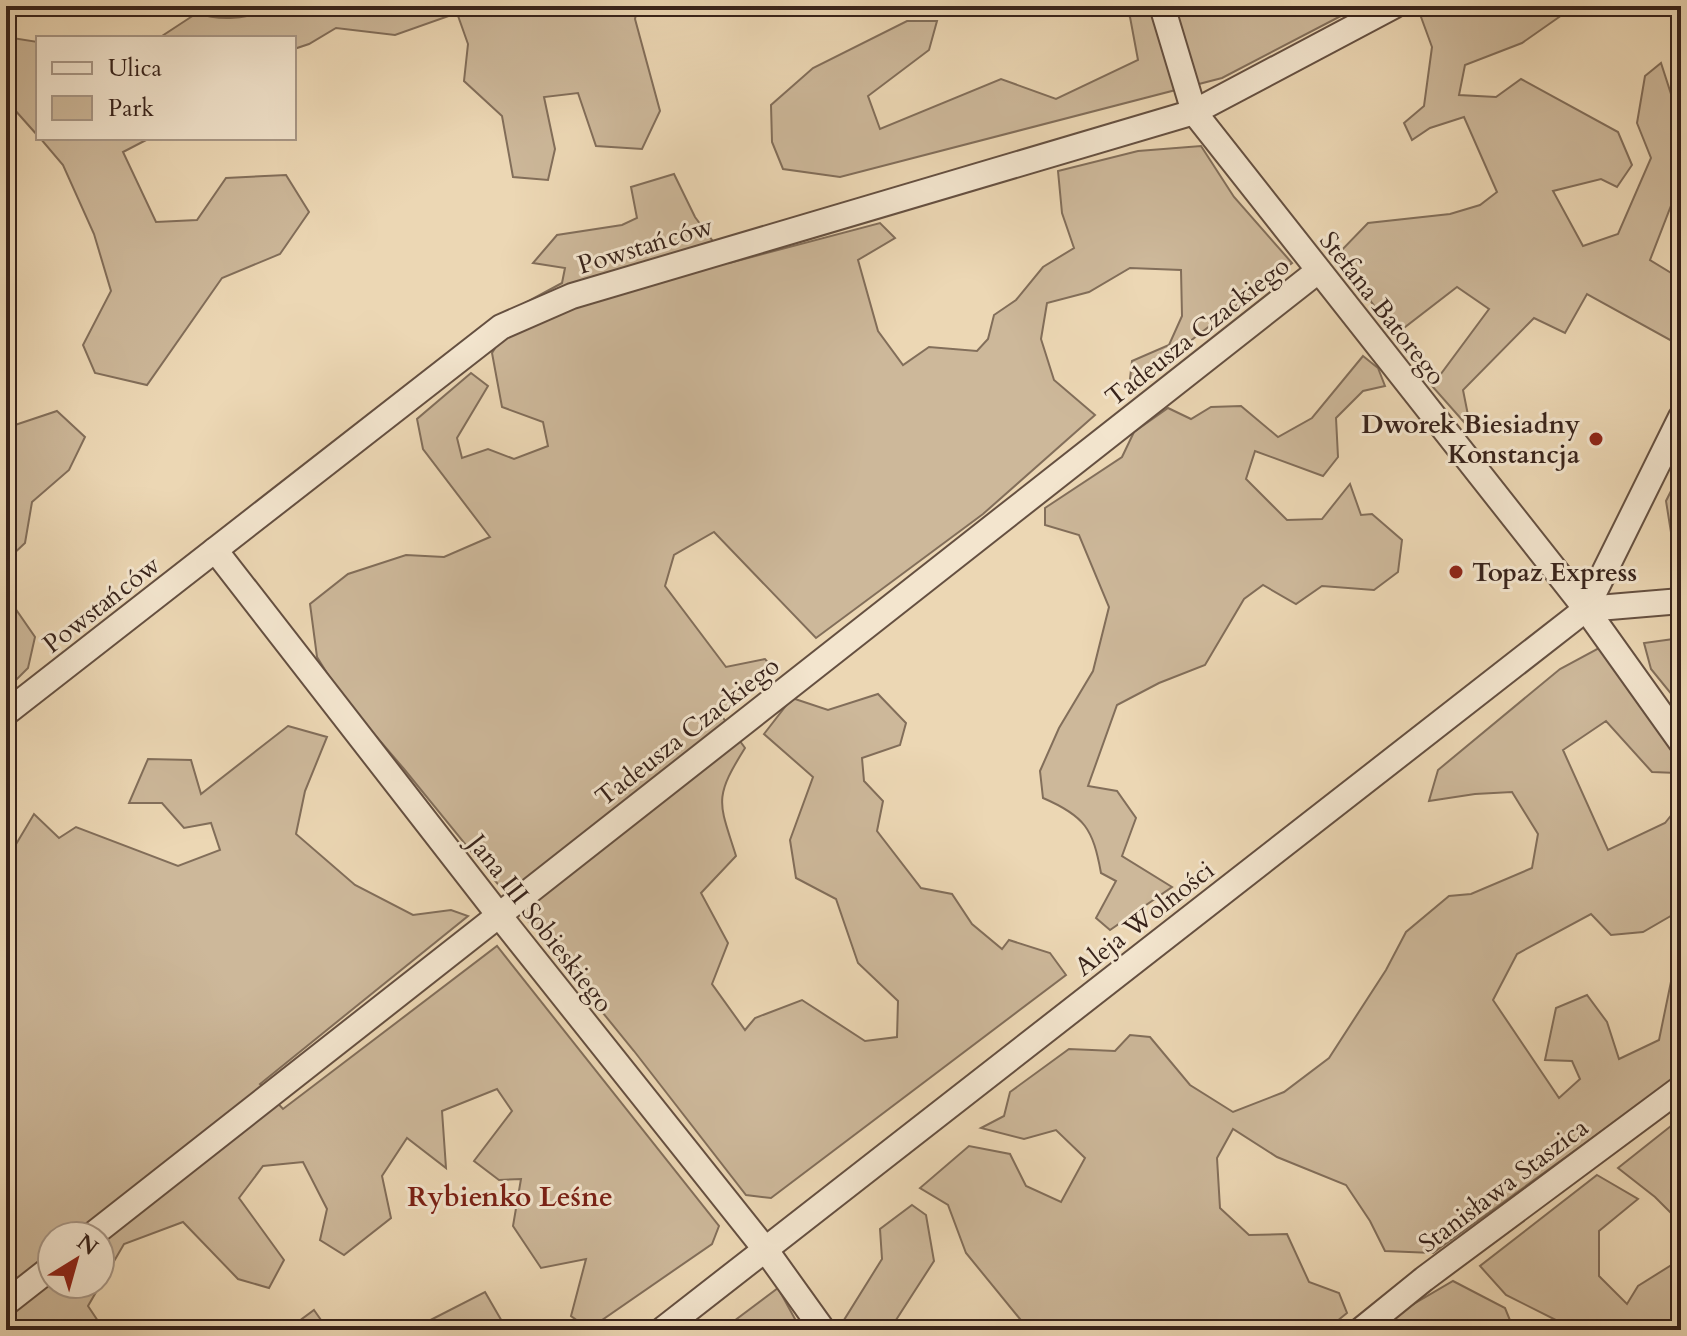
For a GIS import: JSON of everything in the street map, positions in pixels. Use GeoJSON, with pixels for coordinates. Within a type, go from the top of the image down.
{"type":"FeatureCollection","features":[{"type":"Feature","properties":{"kind":"street","name":"Stefana Batorego"},"geometry":{"type":"LineString","coordinates":[[1162,6],[1194,112],[1586,609],[1681,742]]}},
{"type":"Feature","properties":{"kind":"street","name":"Powstańców"},"geometry":{"type":"LineString","coordinates":[[6,713],[501,327],[572,296],[1194,112],[1394,6]]}},
{"type":"Feature","properties":{"kind":"street","name":"Tadeusza Czackiego"},"geometry":{"type":"LineString","coordinates":[[111,1220],[1318,271]]}},
{"type":"Feature","properties":{"kind":"street"},"geometry":{"type":"LineString","coordinates":[[1586,609],[1681,417]]}},
{"type":"Feature","properties":{"kind":"street","name":"Jana III Sobieskiego"},"geometry":{"type":"LineString","coordinates":[[215,550],[498,914],[765,1249],[823,1330]]}},
{"type":"Feature","properties":{"kind":"street"},"geometry":{"type":"LineString","coordinates":[[1586,609],[1681,601]]}},
{"type":"Feature","properties":{"kind":"street","name":"Aleja Wolności"},"geometry":{"type":"LineString","coordinates":[[662,1330],[1586,609]]}},
{"type":"Feature","properties":{"kind":"street","name":"Stanisława Staszica"},"geometry":{"type":"LineString","coordinates":[[1361,1330],[1424,1279],[1681,1088]]}},
{"type":"Feature","properties":{"kind":"street"},"geometry":{"type":"LineString","coordinates":[[6,1303],[36,1280]]}},
{"type":"Feature","properties":{"kind":"green space"},"geometry":{"type":"Polygon","coordinates":[[[268,6],[638,6],[635,19],[660,111],[642,149],[596,146],[578,93],[544,97],[555,149],[548,180],[513,177],[502,116],[464,81],[468,44],[457,13],[395,35],[336,28],[296,48],[296,36],[162,36],[197,13],[234,18],[268,6]]]}},
{"type":"Feature","properties":{"kind":"green space"},"geometry":{"type":"Polygon","coordinates":[[[1120,6],[1360,6],[1222,78],[840,177],[783,169],[772,142],[771,105],[813,68],[907,21],[937,21],[929,50],[868,96],[880,129],[1001,79],[1056,99],[1138,60],[1130,17],[1120,6]]]}},
{"type":"Feature","properties":{"kind":"green space"},"geometry":{"type":"Polygon","coordinates":[[[1417,6],[1557,6],[1562,15],[1522,43],[1465,65],[1459,95],[1496,97],[1521,79],[1618,132],[1632,165],[1617,187],[1601,179],[1553,191],[1583,246],[1618,234],[1651,158],[1637,123],[1645,76],[1661,63],[1681,125],[1681,187],[1650,260],[1681,279],[1681,346],[1587,294],[1565,333],[1534,318],[1463,390],[1471,430],[1432,386],[1489,309],[1457,287],[1396,334],[1336,256],[1368,223],[1450,214],[1480,205],[1497,192],[1464,117],[1430,128],[1412,140],[1404,123],[1424,106],[1432,47],[1417,6]]]}},
{"type":"Feature","properties":{"kind":"green space"},"geometry":{"type":"Polygon","coordinates":[[[6,37],[36,42],[36,134],[6,100],[6,37]]]}},
{"type":"Feature","properties":{"kind":"green space"},"geometry":{"type":"Polygon","coordinates":[[[42,140],[146,140],[123,152],[156,222],[197,220],[226,178],[286,175],[309,212],[280,254],[222,278],[147,385],[95,373],[83,345],[111,291],[94,234],[63,165],[42,140]]]}},
{"type":"Feature","properties":{"kind":"green space"},"geometry":{"type":"Polygon","coordinates":[[[1201,146],[1234,197],[1292,263],[1129,388],[1132,361],[1169,345],[1182,316],[1181,270],[1130,268],[1089,292],[1047,303],[1041,339],[1054,380],[1095,415],[983,514],[816,638],[714,532],[674,555],[665,586],[726,667],[765,659],[777,672],[721,715],[745,748],[728,779],[722,801],[736,856],[701,893],[728,943],[712,984],[745,1030],[755,1018],[802,1000],[865,1041],[897,1037],[898,1001],[858,963],[836,899],[796,878],[790,840],[813,777],[764,734],[792,698],[828,710],[878,694],[906,723],[900,745],[862,758],[864,781],[883,801],[877,831],[921,888],[952,894],[972,924],[1002,949],[1009,940],[1050,953],[1066,975],[771,1198],[746,1195],[634,1051],[340,694],[317,657],[310,604],[348,574],[406,555],[444,557],[490,537],[423,449],[417,419],[471,373],[488,386],[457,438],[462,458],[488,449],[514,459],[548,446],[543,422],[502,407],[492,353],[523,304],[562,283],[565,268],[533,263],[557,235],[622,225],[637,218],[631,187],[674,174],[695,217],[729,263],[880,223],[895,238],[858,260],[878,331],[903,365],[929,347],[977,351],[988,339],[994,315],[1016,300],[1043,267],[1074,248],[1062,213],[1058,171],[1138,151],[1201,146]]]}},
{"type":"Feature","properties":{"kind":"green space"},"geometry":{"type":"Polygon","coordinates":[[[1363,356],[1378,368],[1385,386],[1363,391],[1336,418],[1338,457],[1323,476],[1255,451],[1246,479],[1287,520],[1322,519],[1350,484],[1361,515],[1372,514],[1402,540],[1398,572],[1374,590],[1322,586],[1296,604],[1263,585],[1244,599],[1205,665],[1159,683],[1117,705],[1088,786],[1117,791],[1136,818],[1122,856],[1172,887],[1110,930],[1096,918],[1116,881],[1101,873],[1090,835],[1078,818],[1043,798],[1040,771],[1059,728],[1093,671],[1109,607],[1079,535],[1045,525],[1045,508],[1122,457],[1134,432],[1168,408],[1191,419],[1211,407],[1241,406],[1278,437],[1312,418],[1363,356]]]}},
{"type":"Feature","properties":{"kind":"green space"},"geometry":{"type":"Polygon","coordinates":[[[57,411],[85,437],[69,470],[32,502],[25,543],[6,561],[6,428],[57,411]]]}},
{"type":"Feature","properties":{"kind":"green space"},"geometry":{"type":"Polygon","coordinates":[[[1681,471],[1681,555],[1674,551],[1666,501],[1681,471]]]}},
{"type":"Feature","properties":{"kind":"green space"},"geometry":{"type":"Polygon","coordinates":[[[6,595],[35,637],[28,668],[8,688],[6,685],[6,595]]]}},
{"type":"Feature","properties":{"kind":"green space"},"geometry":{"type":"Polygon","coordinates":[[[1681,638],[1681,706],[1651,669],[1644,643],[1681,638]]]}},
{"type":"Feature","properties":{"kind":"green space"},"geometry":{"type":"Polygon","coordinates":[[[1599,648],[1681,758],[1681,767],[1677,773],[1652,772],[1606,721],[1563,750],[1608,850],[1665,823],[1681,803],[1681,910],[1643,932],[1611,935],[1591,914],[1517,954],[1493,1000],[1559,1098],[1580,1079],[1572,1061],[1545,1060],[1556,1008],[1587,995],[1607,1022],[1619,1059],[1659,1040],[1673,972],[1681,962],[1681,1074],[1433,1253],[1385,1251],[1346,1185],[1277,1157],[1233,1129],[1217,1158],[1220,1208],[1249,1235],[1287,1234],[1309,1282],[1339,1293],[1347,1313],[1326,1330],[1029,1330],[966,1253],[948,1205],[920,1188],[969,1146],[1010,1154],[1026,1186],[1061,1202],[1085,1158],[1056,1130],[1024,1139],[981,1128],[1004,1116],[1010,1092],[1069,1049],[1115,1051],[1130,1035],[1150,1037],[1190,1085],[1233,1112],[1284,1092],[1329,1058],[1386,970],[1406,932],[1449,896],[1471,894],[1532,868],[1538,834],[1512,792],[1429,801],[1438,770],[1560,669],[1599,648]]]}},
{"type":"Feature","properties":{"kind":"green space"},"geometry":{"type":"Polygon","coordinates":[[[288,726],[327,737],[305,791],[296,834],[355,885],[413,915],[451,910],[468,916],[260,1084],[283,1109],[497,946],[719,1226],[712,1244],[589,1329],[571,1316],[586,1259],[541,1268],[513,1226],[521,1179],[499,1180],[474,1161],[512,1111],[497,1089],[442,1111],[446,1168],[407,1138],[382,1176],[391,1218],[344,1255],[320,1240],[327,1209],[303,1162],[263,1166],[239,1198],[284,1260],[269,1288],[238,1279],[183,1222],[124,1244],[116,1258],[116,1220],[36,1220],[36,1300],[91,1300],[88,1306],[104,1330],[6,1330],[6,861],[34,814],[59,838],[76,827],[178,866],[220,850],[211,823],[184,828],[162,803],[129,803],[148,759],[191,760],[201,794],[288,726]]]}},
{"type":"Feature","properties":{"kind":"green space"},"geometry":{"type":"Polygon","coordinates":[[[1681,1118],[1681,1185],[1676,1189],[1679,1221],[1618,1168],[1681,1118]]]}},
{"type":"Feature","properties":{"kind":"green space"},"geometry":{"type":"Polygon","coordinates":[[[1597,1175],[1638,1199],[1599,1231],[1599,1276],[1627,1304],[1638,1286],[1681,1259],[1681,1330],[1555,1330],[1558,1321],[1506,1295],[1480,1266],[1597,1175]]]}},
{"type":"Feature","properties":{"kind":"green space"},"geometry":{"type":"Polygon","coordinates":[[[912,1205],[926,1215],[934,1261],[896,1320],[902,1330],[852,1330],[844,1320],[882,1259],[880,1229],[912,1205]]]}},
{"type":"Feature","properties":{"kind":"green space"},"geometry":{"type":"Polygon","coordinates":[[[1453,1281],[1505,1308],[1514,1330],[1383,1330],[1400,1312],[1453,1281]]]}},
{"type":"Feature","properties":{"kind":"green space"},"geometry":{"type":"Polygon","coordinates":[[[778,1288],[801,1330],[722,1330],[778,1288]]]}},
{"type":"Feature","properties":{"kind":"green space"},"geometry":{"type":"Polygon","coordinates":[[[485,1292],[507,1330],[411,1330],[485,1292]]]}},
{"type":"Feature","properties":{"kind":"green space"},"geometry":{"type":"Polygon","coordinates":[[[314,1310],[328,1330],[287,1330],[314,1310]]]}},
{"type":"Feature","properties":{"kind":"place","name":"Dworek Biesiadny Konstancja"},"geometry":{"type":"Point","coordinates":[1596,439]}},
{"type":"Feature","properties":{"kind":"place","name":"Topaz Express"},"geometry":{"type":"Point","coordinates":[1456,572]}},
{"type":"Feature","properties":{"kind":"district","name":"Rybienko Leśne"},"geometry":{"type":"Point","coordinates":[510,1196]}}]}
